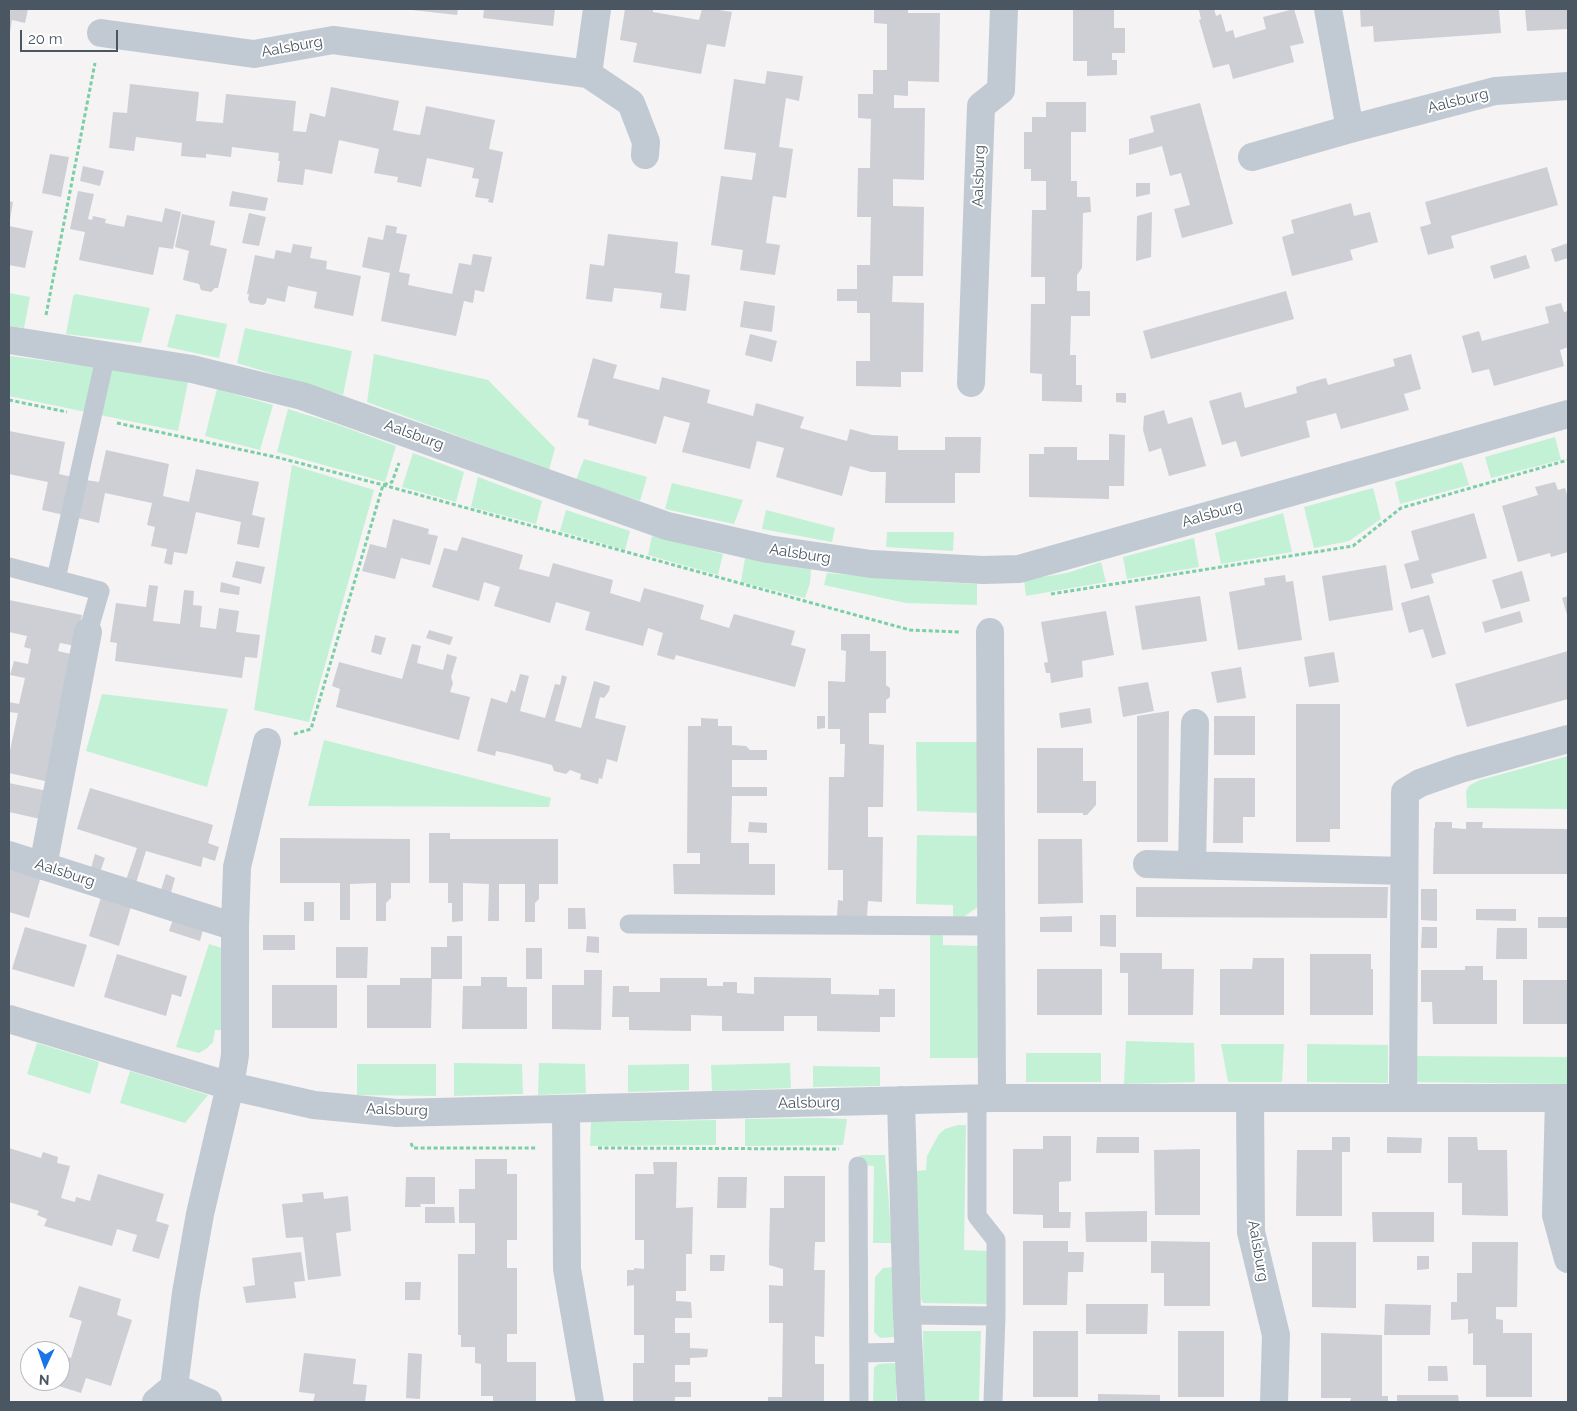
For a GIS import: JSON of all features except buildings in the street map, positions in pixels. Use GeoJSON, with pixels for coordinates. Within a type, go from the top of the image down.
{"type":"FeatureCollection","features":[{"type":"Feature","properties":{"kind":"street"},"geometry":{"type":"LineString","coordinates":[[588,74],[596,9]]}},
{"type":"Feature","properties":{"kind":"street","name":"Aalsburg"},"geometry":{"type":"LineString","coordinates":[[971,383],[981,106],[1001,90],[1004,9]]}},
{"type":"Feature","properties":{"kind":"street"},"geometry":{"type":"LineString","coordinates":[[1328,9],[1350,128]]}},
{"type":"Feature","properties":{"kind":"street","name":"Aalsburg"},"geometry":{"type":"LineString","coordinates":[[101,33],[254,54],[333,40],[588,74],[631,103],[646,142],[645,155]]}},
{"type":"Feature","properties":{"kind":"street","name":"Aalsburg"},"geometry":{"type":"LineString","coordinates":[[1252,157],[1350,128],[1495,91],[1568,86]]}},
{"type":"Feature","properties":{"kind":"street","name":"Aalsburg"},"geometry":{"type":"LineString","coordinates":[[9,340],[192,369],[302,396],[676,528],[768,549],[861,563],[983,570],[1019,568],[1568,414]]}},
{"type":"Feature","properties":{"kind":"street"},"geometry":{"type":"LineString","coordinates":[[43,866],[88,632]]}},
{"type":"Feature","properties":{"kind":"street"},"geometry":{"type":"LineString","coordinates":[[985,1098],[992,926],[990,632]]}},
{"type":"Feature","properties":{"kind":"street"},"geometry":{"type":"LineString","coordinates":[[1192,864],[1195,723]]}},
{"type":"Feature","properties":{"kind":"street"},"geometry":{"type":"LineString","coordinates":[[1403,1098],[1405,792],[1420,783],[1460,769],[1568,739]]}},
{"type":"Feature","properties":{"kind":"street"},"geometry":{"type":"LineString","coordinates":[[208,1402],[165,1394],[200,1214],[230,1086],[235,1055],[237,867],[267,742]]}},
{"type":"Feature","properties":{"kind":"street","name":"Aalsburg"},"geometry":{"type":"LineString","coordinates":[[9,855],[235,927]]}},
{"type":"Feature","properties":{"kind":"street"},"geometry":{"type":"LineString","coordinates":[[1147,864],[1404,871]]}},
{"type":"Feature","properties":{"kind":"street","name":"Aalsburg"},"geometry":{"type":"LineString","coordinates":[[9,1018],[230,1086],[314,1105],[397,1113],[985,1098],[1563,1098],[1556,1216],[1568,1260]]}},
{"type":"Feature","properties":{"kind":"street","name":"Aalsburg"},"geometry":{"type":"LineString","coordinates":[[1250,1098],[1251,1232],[1276,1335],[1274,1402]]}},
{"type":"Feature","properties":{"kind":"street"},"geometry":{"type":"LineString","coordinates":[[901,1100],[911,1402]]}},
{"type":"Feature","properties":{"kind":"street"},"geometry":{"type":"LineString","coordinates":[[566,1109],[568,1269],[590,1402]]}},
{"type":"Feature","properties":{"kind":"lane"},"geometry":{"type":"LineString","coordinates":[[56,579],[106,354]]}},
{"type":"Feature","properties":{"kind":"lane"},"geometry":{"type":"LineString","coordinates":[[9,567],[100,591],[88,632]]}},
{"type":"Feature","properties":{"kind":"lane"},"geometry":{"type":"LineString","coordinates":[[629,924],[992,926]]}},
{"type":"Feature","properties":{"kind":"lane"},"geometry":{"type":"LineString","coordinates":[[985,1098],[978,1216],[996,1240],[993,1402]]}},
{"type":"Feature","properties":{"kind":"lane"},"geometry":{"type":"LineString","coordinates":[[858,1166],[859,1402]]}},
{"type":"Feature","properties":{"kind":"lane"},"geometry":{"type":"LineString","coordinates":[[907,1315],[996,1316]]}},
{"type":"Feature","properties":{"kind":"lane"},"geometry":{"type":"LineString","coordinates":[[859,1353],[909,1352]]}},
{"type":"Feature","properties":{"kind":"path"},"geometry":{"type":"LineString","coordinates":[[40,344],[101,33]]}},
{"type":"Feature","properties":{"kind":"path"},"geometry":{"type":"LineString","coordinates":[[9,400],[280,458],[910,630],[990,632]]}},
{"type":"Feature","properties":{"kind":"path"},"geometry":{"type":"LineString","coordinates":[[383,485],[392,482],[410,434]]}},
{"type":"Feature","properties":{"kind":"path"},"geometry":{"type":"LineString","coordinates":[[1047,595],[1353,546],[1401,508],[1568,460]]}},
{"type":"Feature","properties":{"kind":"path"},"geometry":{"type":"LineString","coordinates":[[267,742],[310,729],[383,485]]}},
{"type":"Feature","properties":{"kind":"path"},"geometry":{"type":"LineString","coordinates":[[397,1113],[413,1148],[849,1149]]}},
{"type":"Feature","properties":{"kind":"green space"},"geometry":{"type":"Polygon","coordinates":[[[9,293],[30,297],[24,328],[9,326],[9,293]]]}},
{"type":"Feature","properties":{"kind":"green space"},"geometry":{"type":"Polygon","coordinates":[[[75,294],[150,308],[141,343],[66,334],[75,294]]]}},
{"type":"Feature","properties":{"kind":"green space"},"geometry":{"type":"Polygon","coordinates":[[[176,314],[227,324],[219,358],[167,347],[176,314]]]}},
{"type":"Feature","properties":{"kind":"green space"},"geometry":{"type":"Polygon","coordinates":[[[245,328],[352,351],[343,395],[237,363],[245,328]]]}},
{"type":"Feature","properties":{"kind":"green space"},"geometry":{"type":"Polygon","coordinates":[[[374,354],[488,380],[555,448],[549,470],[367,402],[374,354]]]}},
{"type":"Feature","properties":{"kind":"green space"},"geometry":{"type":"Polygon","coordinates":[[[10,356],[94,367],[86,412],[9,396],[10,356]]]}},
{"type":"Feature","properties":{"kind":"green space"},"geometry":{"type":"Polygon","coordinates":[[[110,369],[188,382],[178,431],[100,415],[110,369]]]}},
{"type":"Feature","properties":{"kind":"green space"},"geometry":{"type":"Polygon","coordinates":[[[217,389],[273,405],[260,450],[205,436],[217,389]]]}},
{"type":"Feature","properties":{"kind":"green space"},"geometry":{"type":"Polygon","coordinates":[[[288,409],[396,446],[385,482],[277,452],[288,409]]]}},
{"type":"Feature","properties":{"kind":"green space"},"geometry":{"type":"Polygon","coordinates":[[[1555,437],[1561,460],[1491,478],[1485,457],[1555,437]]]}},
{"type":"Feature","properties":{"kind":"green space"},"geometry":{"type":"Polygon","coordinates":[[[413,453],[464,472],[456,502],[402,487],[413,453]]]}},
{"type":"Feature","properties":{"kind":"green space"},"geometry":{"type":"Polygon","coordinates":[[[584,459],[647,477],[640,501],[576,480],[584,459]]]}},
{"type":"Feature","properties":{"kind":"green space"},"geometry":{"type":"Polygon","coordinates":[[[1462,462],[1469,485],[1400,504],[1395,482],[1462,462]]]}},
{"type":"Feature","properties":{"kind":"green space"},"geometry":{"type":"Polygon","coordinates":[[[292,465],[374,490],[309,722],[254,710],[292,465]]]}},
{"type":"Feature","properties":{"kind":"green space"},"geometry":{"type":"Polygon","coordinates":[[[478,477],[542,501],[536,524],[471,507],[478,477]]]}},
{"type":"Feature","properties":{"kind":"green space"},"geometry":{"type":"Polygon","coordinates":[[[672,483],[743,500],[734,524],[665,509],[672,483]]]}},
{"type":"Feature","properties":{"kind":"green space"},"geometry":{"type":"Polygon","coordinates":[[[1373,488],[1381,519],[1349,541],[1314,548],[1304,507],[1373,488]]]}},
{"type":"Feature","properties":{"kind":"green space"},"geometry":{"type":"Polygon","coordinates":[[[566,510],[630,531],[625,550],[560,531],[566,510]]]}},
{"type":"Feature","properties":{"kind":"green space"},"geometry":{"type":"Polygon","coordinates":[[[766,510],[835,528],[832,542],[762,529],[766,510]]]}},
{"type":"Feature","properties":{"kind":"green space"},"geometry":{"type":"Polygon","coordinates":[[[1283,513],[1292,552],[1221,564],[1215,533],[1283,513]]]}},
{"type":"Feature","properties":{"kind":"green space"},"geometry":{"type":"Polygon","coordinates":[[[887,532],[954,532],[953,551],[886,547],[887,532]]]}},
{"type":"Feature","properties":{"kind":"green space"},"geometry":{"type":"Polygon","coordinates":[[[652,536],[723,554],[718,575],[648,555],[652,536]]]}},
{"type":"Feature","properties":{"kind":"green space"},"geometry":{"type":"Polygon","coordinates":[[[1194,538],[1199,567],[1127,579],[1123,557],[1194,538]]]}},
{"type":"Feature","properties":{"kind":"green space"},"geometry":{"type":"Polygon","coordinates":[[[745,558],[811,569],[810,583],[805,598],[741,582],[745,558]]]}},
{"type":"Feature","properties":{"kind":"green space"},"geometry":{"type":"Polygon","coordinates":[[[1101,562],[1106,582],[1026,596],[1024,580],[1067,573],[1101,562]]]}},
{"type":"Feature","properties":{"kind":"green space"},"geometry":{"type":"Polygon","coordinates":[[[827,573],[977,584],[977,605],[906,603],[824,585],[827,573]]]}},
{"type":"Feature","properties":{"kind":"green space"},"geometry":{"type":"Polygon","coordinates":[[[102,694],[228,709],[207,787],[86,751],[102,694]]]}},
{"type":"Feature","properties":{"kind":"green space"},"geometry":{"type":"Polygon","coordinates":[[[324,740],[551,798],[549,807],[308,806],[324,740]]]}},
{"type":"Feature","properties":{"kind":"green space"},"geometry":{"type":"Polygon","coordinates":[[[916,742],[979,742],[979,813],[917,811],[916,742]]]}},
{"type":"Feature","properties":{"kind":"green space"},"geometry":{"type":"Polygon","coordinates":[[[1568,756],[1568,809],[1467,808],[1466,791],[1470,785],[1480,780],[1568,756]]]}},
{"type":"Feature","properties":{"kind":"green space"},"geometry":{"type":"Polygon","coordinates":[[[917,835],[979,836],[979,906],[962,918],[953,918],[953,905],[916,904],[917,835]]]}},
{"type":"Feature","properties":{"kind":"green space"},"geometry":{"type":"Polygon","coordinates":[[[930,932],[943,932],[943,945],[978,946],[978,1058],[930,1058],[930,932]]]}},
{"type":"Feature","properties":{"kind":"green space"},"geometry":{"type":"Polygon","coordinates":[[[209,944],[222,948],[223,1030],[215,1030],[213,1042],[199,1053],[176,1047],[209,944]]]}},
{"type":"Feature","properties":{"kind":"green space"},"geometry":{"type":"Polygon","coordinates":[[[1126,1041],[1194,1043],[1195,1082],[1124,1084],[1126,1041]]]}},
{"type":"Feature","properties":{"kind":"green space"},"geometry":{"type":"Polygon","coordinates":[[[37,1043],[99,1062],[90,1094],[27,1074],[37,1043]]]}},
{"type":"Feature","properties":{"kind":"green space"},"geometry":{"type":"Polygon","coordinates":[[[1221,1044],[1284,1044],[1282,1082],[1228,1082],[1221,1044]]]}},
{"type":"Feature","properties":{"kind":"green space"},"geometry":{"type":"Polygon","coordinates":[[[1307,1044],[1388,1045],[1388,1083],[1307,1082],[1307,1044]]]}},
{"type":"Feature","properties":{"kind":"green space"},"geometry":{"type":"Polygon","coordinates":[[[1026,1053],[1101,1053],[1101,1082],[1026,1082],[1026,1053]]]}},
{"type":"Feature","properties":{"kind":"green space"},"geometry":{"type":"Polygon","coordinates":[[[1410,1056],[1568,1057],[1568,1084],[1411,1082],[1410,1056]]]}},
{"type":"Feature","properties":{"kind":"green space"},"geometry":{"type":"Polygon","coordinates":[[[454,1063],[522,1064],[523,1094],[454,1096],[454,1063]]]}},
{"type":"Feature","properties":{"kind":"green space"},"geometry":{"type":"Polygon","coordinates":[[[539,1063],[585,1064],[586,1093],[538,1095],[539,1063]]]}},
{"type":"Feature","properties":{"kind":"green space"},"geometry":{"type":"Polygon","coordinates":[[[790,1063],[791,1088],[712,1091],[711,1065],[790,1063]]]}},
{"type":"Feature","properties":{"kind":"green space"},"geometry":{"type":"Polygon","coordinates":[[[357,1064],[436,1064],[436,1096],[357,1095],[357,1064]]]}},
{"type":"Feature","properties":{"kind":"green space"},"geometry":{"type":"Polygon","coordinates":[[[689,1064],[689,1090],[628,1092],[628,1065],[689,1064]]]}},
{"type":"Feature","properties":{"kind":"green space"},"geometry":{"type":"Polygon","coordinates":[[[813,1066],[880,1067],[880,1086],[813,1087],[813,1066]]]}},
{"type":"Feature","properties":{"kind":"green space"},"geometry":{"type":"Polygon","coordinates":[[[130,1071],[208,1095],[185,1123],[120,1103],[130,1071]]]}},
{"type":"Feature","properties":{"kind":"green space"},"geometry":{"type":"Polygon","coordinates":[[[745,1119],[847,1119],[843,1145],[745,1146],[745,1119]]]}},
{"type":"Feature","properties":{"kind":"green space"},"geometry":{"type":"Polygon","coordinates":[[[716,1120],[716,1145],[590,1146],[591,1122],[716,1120]]]}},
{"type":"Feature","properties":{"kind":"green space"},"geometry":{"type":"Polygon","coordinates":[[[966,1125],[964,1250],[988,1251],[988,1304],[923,1303],[921,1299],[916,1171],[926,1170],[927,1156],[939,1134],[945,1129],[966,1125]]]}},
{"type":"Feature","properties":{"kind":"green space"},"geometry":{"type":"Polygon","coordinates":[[[860,1155],[885,1155],[892,1243],[873,1243],[874,1166],[860,1165],[860,1155]]]}},
{"type":"Feature","properties":{"kind":"green space"},"geometry":{"type":"Polygon","coordinates":[[[893,1267],[894,1337],[880,1338],[874,1332],[875,1277],[883,1268],[893,1267]]]}},
{"type":"Feature","properties":{"kind":"green space"},"geometry":{"type":"Polygon","coordinates":[[[923,1331],[981,1331],[979,1402],[924,1402],[923,1331]]]}},
{"type":"Feature","properties":{"kind":"green space"},"geometry":{"type":"Polygon","coordinates":[[[894,1363],[896,1365],[896,1402],[873,1402],[874,1367],[879,1364],[894,1363]]]}}]}
